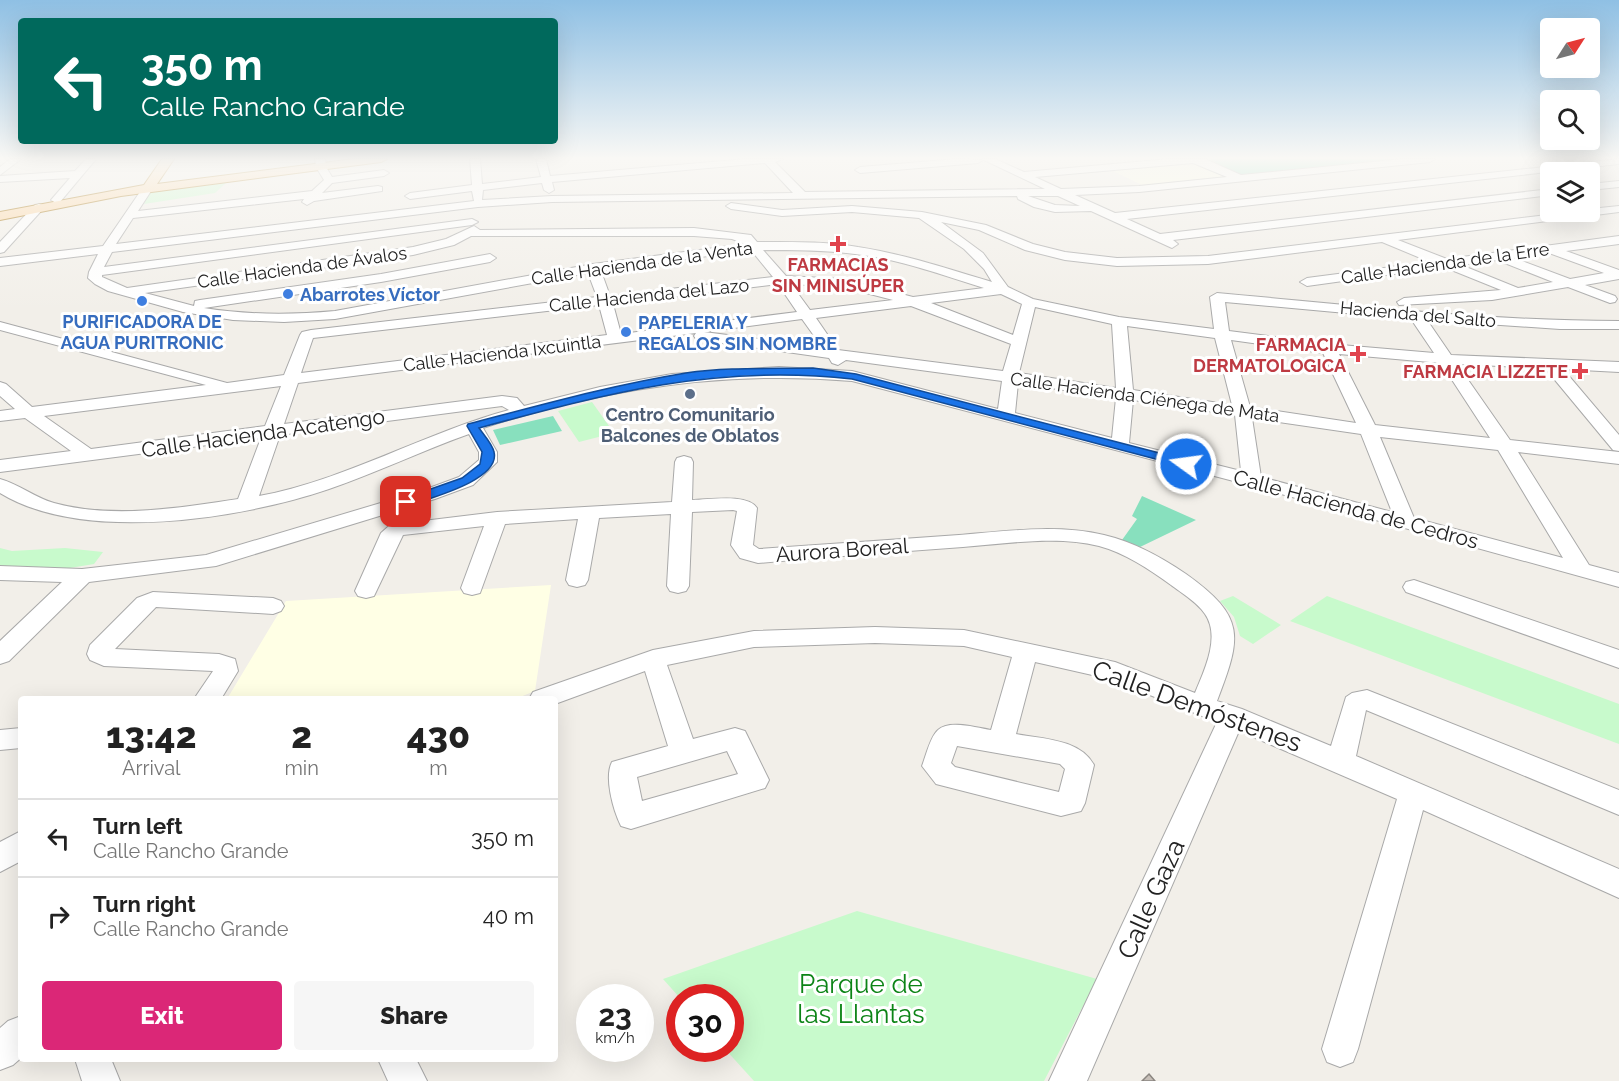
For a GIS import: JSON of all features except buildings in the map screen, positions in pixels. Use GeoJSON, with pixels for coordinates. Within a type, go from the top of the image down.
{"type":"FeatureCollection","features":[{"type":"Feature","properties":{"kind":"main road"},"geometry":{"type":"LineString","coordinates":[[0,213],[15,209]]}},
{"type":"Feature","properties":{"kind":"main road"},"geometry":{"type":"LineString","coordinates":[[0,213],[23,209]]}},
{"type":"Feature","properties":{"kind":"street"},"geometry":{"type":"LineString","coordinates":[[0,249],[37,209]]}},
{"type":"Feature","properties":{"kind":"street"},"geometry":{"type":"LineString","coordinates":[[95,272],[133,209]]}},
{"type":"Feature","properties":{"kind":"street"},"geometry":{"type":"LineString","coordinates":[[130,215],[183,209]]}},
{"type":"Feature","properties":{"kind":"street"},"geometry":{"type":"LineString","coordinates":[[300,209],[297,212],[298,225],[306,267]]}},
{"type":"Feature","properties":{"kind":"street"},"geometry":{"type":"LineString","coordinates":[[0,262],[431,209]]}},
{"type":"Feature","properties":{"kind":"street"},"geometry":{"type":"LineString","coordinates":[[477,209],[474,229],[490,258],[496,284]]}},
{"type":"Feature","properties":{"kind":"street"},"geometry":{"type":"LineString","coordinates":[[728,209],[842,364]]}},
{"type":"Feature","properties":{"kind":"street"},"geometry":{"type":"LineString","coordinates":[[768,209],[782,213],[844,209]]}},
{"type":"Feature","properties":{"kind":"street"},"geometry":{"type":"LineString","coordinates":[[857,209],[922,215],[973,225],[1029,247],[1076,258],[1117,262],[1208,260],[1540,218]]}},
{"type":"Feature","properties":{"kind":"street"},"geometry":{"type":"LineString","coordinates":[[1090,209],[1195,261]]}},
{"type":"Feature","properties":{"kind":"street"},"geometry":{"type":"LineString","coordinates":[[1091,209],[1208,260]]}},
{"type":"Feature","properties":{"kind":"street"},"geometry":{"type":"LineString","coordinates":[[1113,217],[1181,209]]}},
{"type":"Feature","properties":{"kind":"street"},"geometry":{"type":"LineString","coordinates":[[1311,209],[1515,291]]}},
{"type":"Feature","properties":{"kind":"street"},"geometry":{"type":"LineString","coordinates":[[1158,237],[1403,209]]}},
{"type":"Feature","properties":{"kind":"street"},"geometry":{"type":"LineString","coordinates":[[922,215],[969,245],[998,278],[1003,290]]}},
{"type":"Feature","properties":{"kind":"street"},"geometry":{"type":"LineString","coordinates":[[1600,216],[1619,223]]}},
{"type":"Feature","properties":{"kind":"street"},"geometry":{"type":"LineString","coordinates":[[95,272],[302,245],[474,229],[694,232],[733,236],[752,244]]}},
{"type":"Feature","properties":{"kind":"street","name":"Calle Hacienda de Ávalos"},"geometry":{"type":"LineString","coordinates":[[125,292],[427,249],[450,242],[474,229]]}},
{"type":"Feature","properties":{"kind":"street","name":"Calle Hacienda de la Erre"},"geometry":{"type":"LineString","coordinates":[[1307,282],[1619,240]]}},
{"type":"Feature","properties":{"kind":"street","name":"Calle Hacienda de la Venta"},"geometry":{"type":"LineString","coordinates":[[95,272],[95,278],[100,283],[173,308],[264,320],[297,320],[335,315],[496,284],[752,244],[815,246],[878,253],[948,272],[1003,290],[1029,302],[1119,321],[1329,349],[1445,359],[1619,368]]}},
{"type":"Feature","properties":{"kind":"street"},"geometry":{"type":"LineString","coordinates":[[1548,249],[1619,275]]}},
{"type":"Feature","properties":{"kind":"street"},"geometry":{"type":"LineString","coordinates":[[1496,256],[1567,283],[1606,304],[1619,326]]}},
{"type":"Feature","properties":{"kind":"street"},"geometry":{"type":"LineString","coordinates":[[173,308],[381,278],[490,258]]}},
{"type":"Feature","properties":{"kind":"street"},"geometry":{"type":"LineString","coordinates":[[593,268],[605,300],[615,339]]}},
{"type":"Feature","properties":{"kind":"street"},"geometry":{"type":"LineString","coordinates":[[1581,570],[1504,445],[1410,309],[1619,275]]}},
{"type":"Feature","properties":{"kind":"street","name":"Calle Hacienda del Lazo"},"geometry":{"type":"LineString","coordinates":[[291,379],[307,335],[782,280],[806,279],[844,283],[911,302],[1019,342]]}},
{"type":"Feature","properties":{"kind":"street","name":"Calle Hacienda Ixcuintla"},"geometry":{"type":"LineString","coordinates":[[0,416],[1003,290]]}},
{"type":"Feature","properties":{"kind":"street","name":"Hacienda del Salto"},"geometry":{"type":"LineString","coordinates":[[1222,335],[1217,297],[1410,309],[1560,325],[1619,326]]}},
{"type":"Feature","properties":{"kind":"street"},"geometry":{"type":"LineString","coordinates":[[1006,417],[1010,377],[1029,302]]}},
{"type":"Feature","properties":{"kind":"street"},"geometry":{"type":"LineString","coordinates":[[1119,321],[1125,395],[1120,447]]}},
{"type":"Feature","properties":{"kind":"street"},"geometry":{"type":"LineString","coordinates":[[0,326],[232,387]]}},
{"type":"Feature","properties":{"kind":"street","name":"Calle Hacienda Ciénega de Mata"},"geometry":{"type":"LineString","coordinates":[[671,332],[842,364],[1010,377],[1368,430],[1619,458]]}},
{"type":"Feature","properties":{"kind":"street"},"geometry":{"type":"LineString","coordinates":[[1222,335],[1243,412],[1252,480]]}},
{"type":"Feature","properties":{"kind":"street"},"geometry":{"type":"LineString","coordinates":[[1329,349],[1368,430],[1406,522]]}},
{"type":"Feature","properties":{"kind":"street","name":"Calle Hacienda de Cedros"},"geometry":{"type":"LineString","coordinates":[[0,485],[25,501],[77,514],[116,516],[161,514],[246,504],[321,485],[472,426],[598,393],[687,376],[724,373],[813,372],[842,364],[1006,417],[1252,480],[1619,580]]}},
{"type":"Feature","properties":{"kind":"street"},"geometry":{"type":"LineString","coordinates":[[1551,365],[1619,446]]}},
{"type":"Feature","properties":{"kind":"street"},"geometry":{"type":"LineString","coordinates":[[246,504],[291,379]]}},
{"type":"Feature","properties":{"kind":"street"},"geometry":{"type":"LineString","coordinates":[[0,387],[28,412],[88,456]]}},
{"type":"Feature","properties":{"kind":"street","name":"Calle Hacienda Acatengo"},"geometry":{"type":"LineString","coordinates":[[0,466],[272,433],[502,401],[511,402],[521,412]]}},
{"type":"Feature","properties":{"kind":"street"},"geometry":{"type":"LineString","coordinates":[[0,573],[82,576],[188,565],[447,488],[474,476],[488,462],[488,452],[472,426]]}},
{"type":"Feature","properties":{"kind":"street"},"geometry":{"type":"LineString","coordinates":[[678,586],[684,462]]}},
{"type":"Feature","properties":{"kind":"street","name":"Aurora Boreal"},"geometry":{"type":"LineString","coordinates":[[366,591],[391,533],[397,529],[497,518],[734,504],[747,508],[742,545],[748,553],[758,556],[1039,535],[1090,538],[1127,550],[1164,569],[1198,593],[1221,622],[1222,644],[1218,665],[1203,705]]}},
{"type":"Feature","properties":{"kind":"street"},"geometry":{"type":"LineString","coordinates":[[577,580],[590,512]]}},
{"type":"Feature","properties":{"kind":"street"},"geometry":{"type":"LineString","coordinates":[[472,588],[497,518]]}},
{"type":"Feature","properties":{"kind":"street"},"geometry":{"type":"LineString","coordinates":[[0,655],[82,576]]}},
{"type":"Feature","properties":{"kind":"street"},"geometry":{"type":"LineString","coordinates":[[1414,587],[1619,659]]}},
{"type":"Feature","properties":{"kind":"street"},"geometry":{"type":"LineString","coordinates":[[209,696],[226,671],[226,665],[104,657],[99,654],[99,651],[145,603],[153,599],[273,606]]}},
{"type":"Feature","properties":{"kind":"street","name":"Calle Demóstenes"},"geometry":{"type":"LineString","coordinates":[[550,696],[653,659],[754,639],[875,635],[940,636],[1026,651],[1115,671],[1233,716],[1341,761],[1619,884]]}},
{"type":"Feature","properties":{"kind":"street"},"geometry":{"type":"LineString","coordinates":[[1001,742],[1026,651]]}},
{"type":"Feature","properties":{"kind":"street"},"geometry":{"type":"LineString","coordinates":[[653,659],[684,752]]}},
{"type":"Feature","properties":{"kind":"street"},"geometry":{"type":"LineString","coordinates":[[1341,761],[1355,704],[1361,700],[1367,700],[1619,803]]}},
{"type":"Feature","properties":{"kind":"street","name":"Calle Gaza"},"geometry":{"type":"LineString","coordinates":[[1068,1081],[1233,716]]}},
{"type":"Feature","properties":{"kind":"street"},"geometry":{"type":"LineString","coordinates":[[948,735],[971,736],[1001,742],[1068,755],[1075,759],[1080,765],[1071,803],[1061,804],[946,776],[936,766],[948,735]]}},
{"type":"Feature","properties":{"kind":"street"},"geometry":{"type":"LineString","coordinates":[[0,740],[18,738]]}},
{"type":"Feature","properties":{"kind":"street"},"geometry":{"type":"LineString","coordinates":[[735,738],[755,780],[631,817],[622,770],[684,752],[735,738]]}},
{"type":"Feature","properties":{"kind":"street"},"geometry":{"type":"LineString","coordinates":[[1340,1048],[1413,793]]}},
{"type":"Feature","properties":{"kind":"street"},"geometry":{"type":"LineString","coordinates":[[0,859],[18,846]]}},
{"type":"Feature","properties":{"kind":"street"},"geometry":{"type":"LineString","coordinates":[[0,1052],[18,1037]]}},
{"type":"Feature","properties":{"kind":"street"},"geometry":{"type":"LineString","coordinates":[[94,1062],[101,1081]]}},
{"type":"Feature","properties":{"kind":"street"},"geometry":{"type":"LineString","coordinates":[[398,1062],[408,1081]]}},
{"type":"Feature","properties":{"kind":"shaded area"},"geometry":{"type":"Polygon","coordinates":[[[551,585],[535,691],[522,696],[229,696],[286,601],[551,585]]]}},
{"type":"Feature","properties":{"kind":"green space"},"geometry":{"type":"Polygon","coordinates":[[[592,402],[614,433],[579,442],[558,411],[592,402]]]}},
{"type":"Feature","properties":{"kind":"green space"},"geometry":{"type":"Polygon","coordinates":[[[553,416],[562,431],[500,445],[493,430],[553,416]]]}},
{"type":"Feature","properties":{"kind":"green space"},"geometry":{"type":"Polygon","coordinates":[[[1142,496],[1196,520],[1140,547],[1122,540],[1137,519],[1132,516],[1142,496]]]}},
{"type":"Feature","properties":{"kind":"green space"},"geometry":{"type":"Polygon","coordinates":[[[0,548],[12,551],[65,548],[103,552],[94,564],[70,568],[7,568],[0,567],[0,548]]]}},
{"type":"Feature","properties":{"kind":"green space"},"geometry":{"type":"Polygon","coordinates":[[[1233,596],[1281,625],[1253,644],[1240,636],[1234,617],[1220,601],[1233,596]]]}},
{"type":"Feature","properties":{"kind":"green space"},"geometry":{"type":"Polygon","coordinates":[[[1327,596],[1619,704],[1619,744],[1290,621],[1327,596]]]}},
{"type":"Feature","properties":{"kind":"green space","name":"Parque de las Llantas"},"geometry":{"type":"Polygon","coordinates":[[[857,911],[1097,979],[1044,1081],[754,1081],[737,1062],[744,1062],[744,984],[667,984],[663,979],[857,911]]]}},
{"type":"Feature","properties":{"kind":"place","name":"FARMACIAS SIN MINISÚPER"},"geometry":{"type":"Point","coordinates":[838,244]}},
{"type":"Feature","properties":{"kind":"place","name":"Abarrotes Víctor"},"geometry":{"type":"Point","coordinates":[288,294]}},
{"type":"Feature","properties":{"kind":"place","name":"PURIFICADORA DE AGUA PURITRONIC"},"geometry":{"type":"Point","coordinates":[142,301]}},
{"type":"Feature","properties":{"kind":"place","name":"PAPELERIA Y REGALOS SIN NOMBRE"},"geometry":{"type":"Point","coordinates":[626,332]}},
{"type":"Feature","properties":{"kind":"place","name":"FARMACIA DERMATOLOGICA"},"geometry":{"type":"Point","coordinates":[1358,354]}},
{"type":"Feature","properties":{"kind":"place","name":"FARMACIA LIZZETE"},"geometry":{"type":"Point","coordinates":[1580,371]}},
{"type":"Feature","properties":{"kind":"place","name":"Centro Comunitario Balcones de Oblatos"},"geometry":{"type":"Point","coordinates":[690,394]}},
{"type":"Feature","properties":{"kind":"route"},"geometry":{"type":"LineString","coordinates":[[406,502],[466,481],[485,467],[488,462],[488,452],[472,426],[598,393],[687,376],[724,373],[813,372],[852,376],[1186,464]]}}]}
